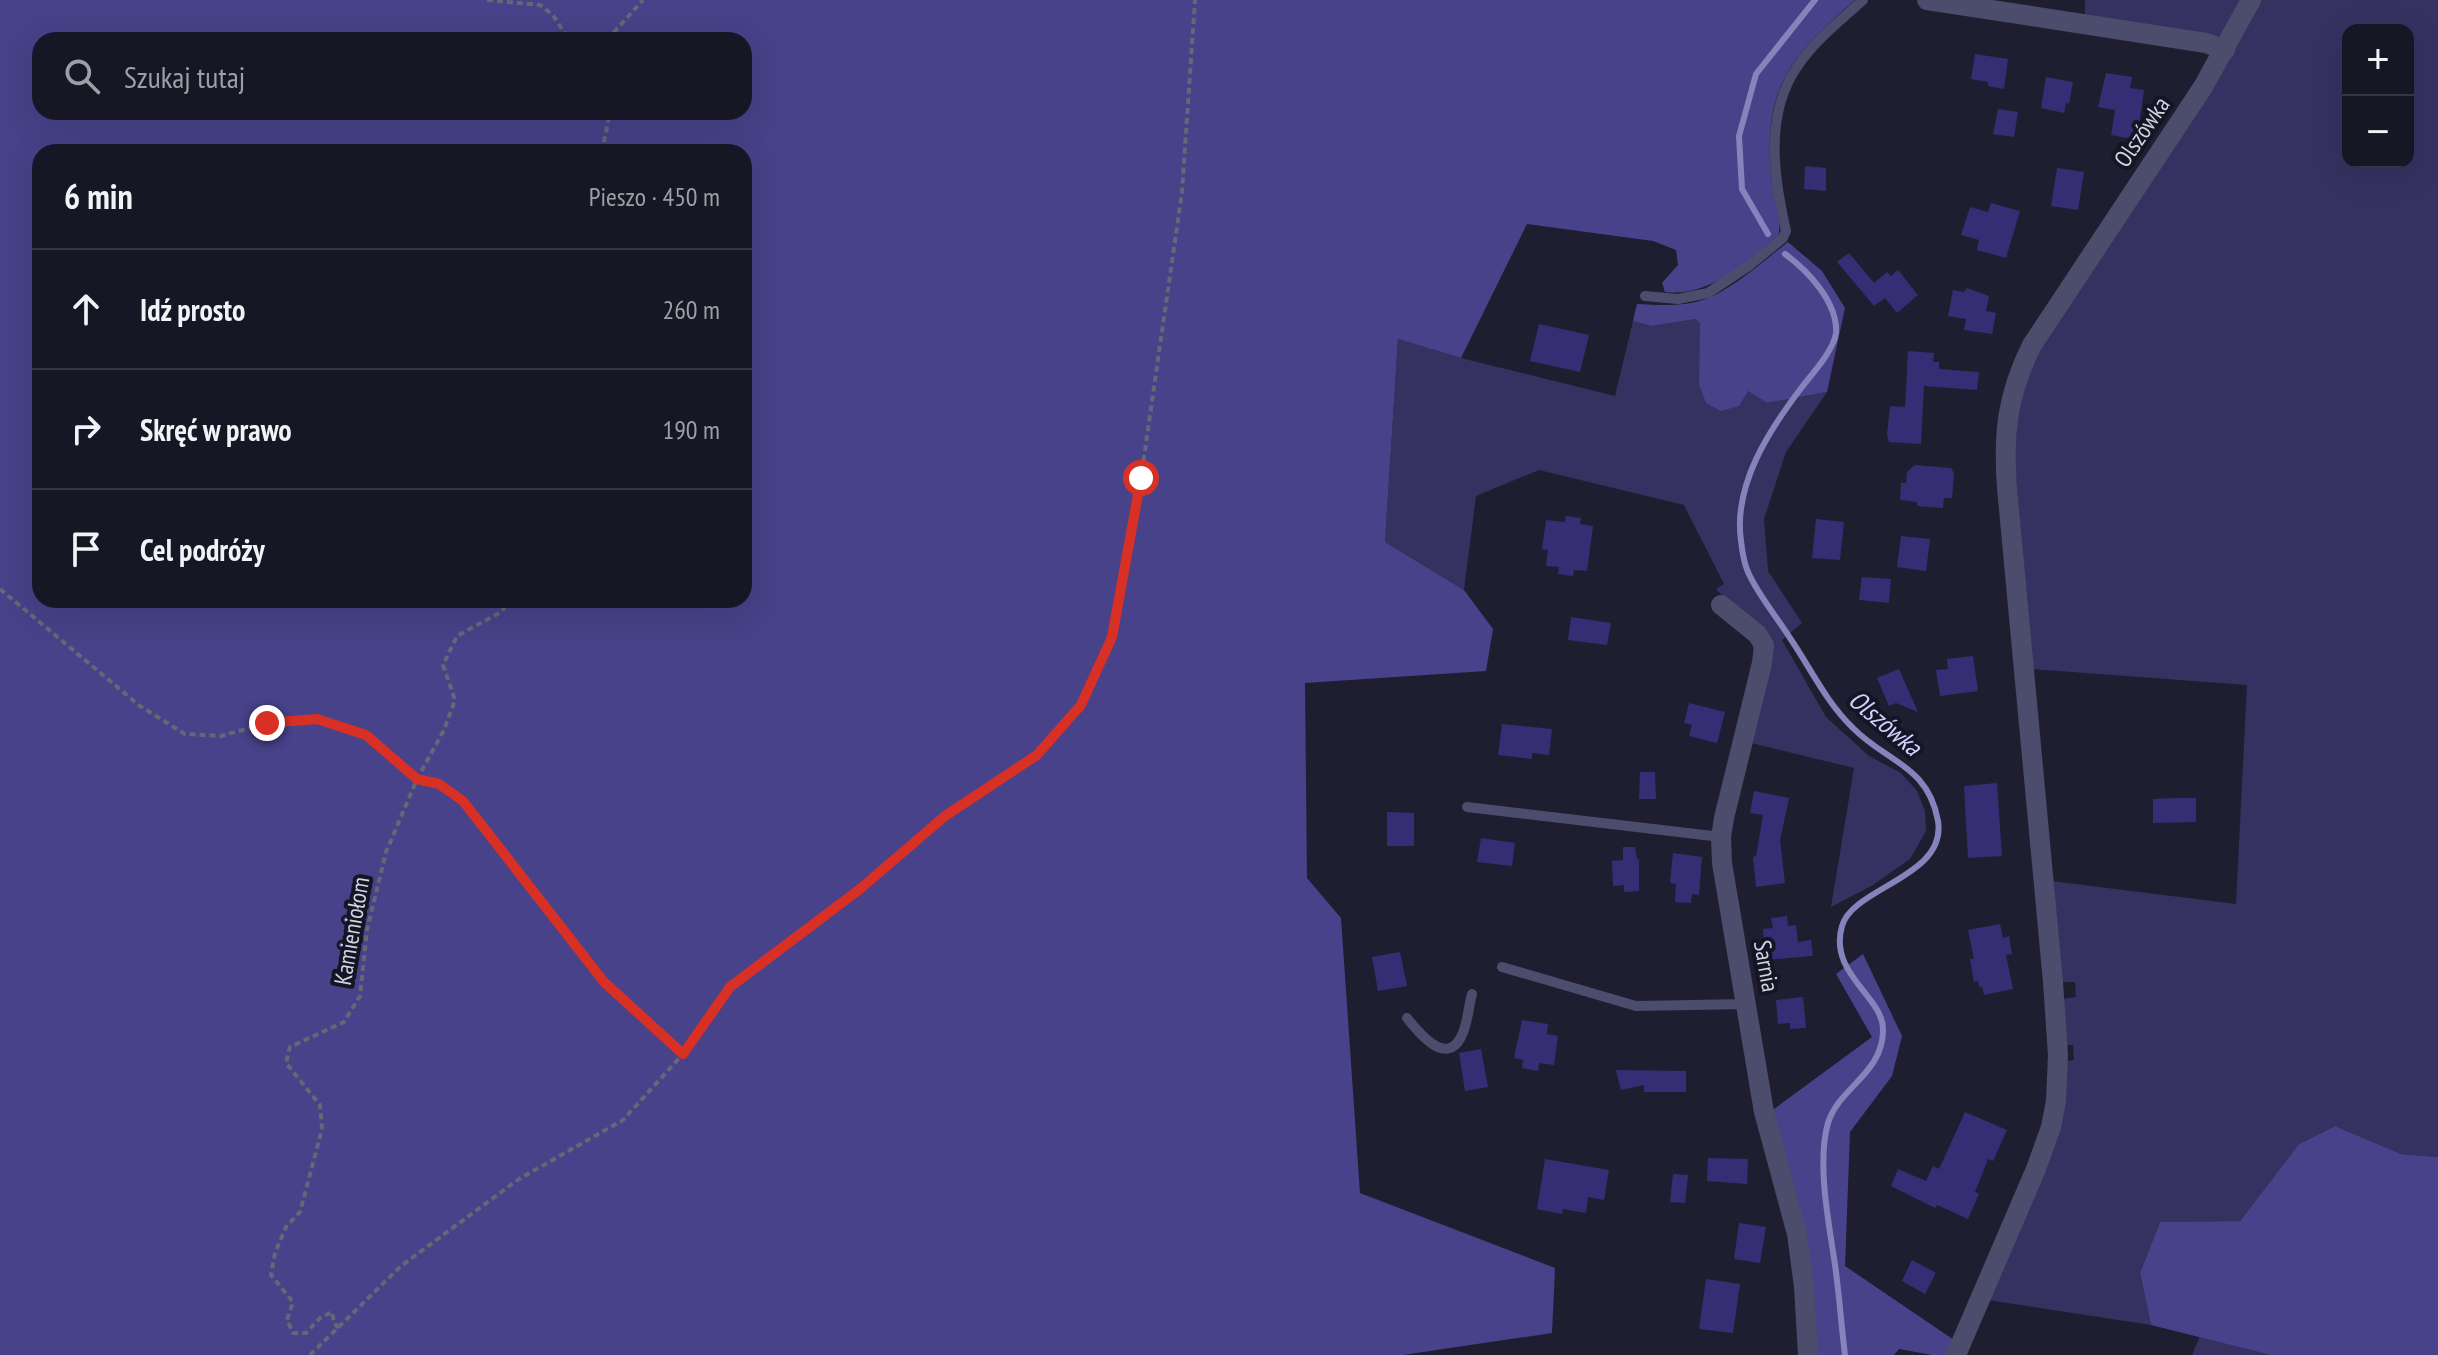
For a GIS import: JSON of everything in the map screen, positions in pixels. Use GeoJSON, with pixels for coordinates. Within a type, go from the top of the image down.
{"type":"FeatureCollection","features":[{"type":"Feature","properties":{"kind":"street"},"geometry":{"type":"LineString","coordinates":[[1927,0],[2206,43],[2225,50]]}},
{"type":"Feature","properties":{"kind":"street","name":"Olszówka"},"geometry":{"type":"LineString","coordinates":[[1956,1355],[2045,1146],[2056,1101],[2058,1055],[2053,982],[2007,488],[2007,410],[2032,345],[2225,50],[2251,0]]}},
{"type":"Feature","properties":{"kind":"street","name":"Sarnia"},"geometry":{"type":"LineString","coordinates":[[1721,605],[1757,634],[1764,645],[1721,837],[1722,863],[1764,1112],[1797,1234],[1808,1355]]}},
{"type":"Feature","properties":{"kind":"lane"},"geometry":{"type":"LineString","coordinates":[[1645,296],[1678,299],[1708,293],[1783,238],[1786,231],[1780,205],[1775,133],[1778,108],[1785,88],[1810,50],[1863,0]]}},
{"type":"Feature","properties":{"kind":"lane"},"geometry":{"type":"LineString","coordinates":[[1467,807],[1721,837]]}},
{"type":"Feature","properties":{"kind":"lane"},"geometry":{"type":"LineString","coordinates":[[1502,967],[1636,1006],[1747,1004]]}},
{"type":"Feature","properties":{"kind":"lane"},"geometry":{"type":"LineString","coordinates":[[1407,1018],[1427,1041],[1442,1048],[1451,1047],[1462,1036],[1472,994]]}},
{"type":"Feature","properties":{"kind":"path"},"geometry":{"type":"LineString","coordinates":[[487,0],[540,5],[553,15],[564,32]]}},
{"type":"Feature","properties":{"kind":"path"},"geometry":{"type":"LineString","coordinates":[[614,32],[643,0]]}},
{"type":"Feature","properties":{"kind":"path"},"geometry":{"type":"LineString","coordinates":[[310,1355],[401,1266],[508,1188],[623,1120],[683,1054],[730,987],[860,889],[945,816],[1037,755],[1081,705],[1112,637],[1141,478],[1182,192],[1195,0]]}},
{"type":"Feature","properties":{"kind":"path"},"geometry":{"type":"LineString","coordinates":[[604,144],[608,120]]}},
{"type":"Feature","properties":{"kind":"path"},"geometry":{"type":"LineString","coordinates":[[0,589],[140,706],[185,734],[221,736],[267,723],[317,719],[366,735],[417,779],[439,784],[463,801],[604,982],[683,1054]]}},
{"type":"Feature","properties":{"kind":"path","name":"Kamieniołom"},"geometry":{"type":"LineString","coordinates":[[339,1328],[334,1323],[332,1312],[320,1318],[306,1333],[293,1333],[287,1320],[293,1302],[271,1275],[275,1253],[286,1227],[300,1212],[322,1129],[320,1105],[286,1063],[290,1047],[344,1022],[360,996],[367,930],[386,852],[455,700],[443,665],[457,636],[504,608]]}},
{"type":"Feature","properties":{"kind":"shaded area"},"geometry":{"type":"Polygon","coordinates":[[[0,0],[1855,0],[1799,56],[1777,95],[1770,144],[1779,235],[1741,266],[1698,289],[1665,292],[1662,283],[1678,265],[1676,250],[1653,241],[1527,224],[1461,358],[1398,339],[1385,542],[1464,590],[1493,629],[1486,671],[1305,683],[1307,878],[1341,918],[1360,1193],[1555,1268],[1552,1333],[1403,1355],[0,1355],[0,0]]]}},
{"type":"Feature","properties":{"kind":"shaded area"},"geometry":{"type":"Polygon","coordinates":[[[2085,0],[2245,0],[2225,38],[2210,39],[2089,19],[2085,13],[2085,0]]]}},
{"type":"Feature","properties":{"kind":"shaded area"},"geometry":{"type":"Polygon","coordinates":[[[2259,0],[2438,0],[2438,1157],[2401,1154],[2335,1126],[2299,1144],[2240,1221],[2160,1222],[2140,1273],[2151,1325],[1988,1300],[2066,1061],[2074,1060],[2073,1045],[2066,1045],[2063,999],[2076,997],[2075,982],[2061,982],[2051,881],[2236,904],[2247,685],[2032,669],[2012,428],[2026,370],[2259,0]]]}},
{"type":"Feature","properties":{"kind":"shaded area"},"geometry":{"type":"Polygon","coordinates":[[[1788,242],[1822,271],[1845,308],[1827,392],[1767,403],[1748,391],[1739,406],[1721,411],[1706,403],[1699,384],[1700,323],[1696,319],[1651,326],[1633,321],[1637,304],[1681,304],[1716,295],[1788,242]]]}},
{"type":"Feature","properties":{"kind":"shaded area"},"geometry":{"type":"Polygon","coordinates":[[[1696,319],[1701,323],[1699,384],[1748,391],[1767,403],[1827,392],[1786,452],[1764,519],[1768,571],[1802,623],[1782,640],[1826,717],[1869,756],[1901,773],[1917,791],[1925,811],[1926,831],[1910,859],[1873,885],[1831,907],[1854,768],[1747,742],[1764,636],[1716,589],[1724,584],[1684,505],[1539,470],[1476,496],[1464,590],[1385,542],[1398,339],[1615,396],[1633,321],[1651,326],[1696,319]]]}},
{"type":"Feature","properties":{"kind":"shaded area"},"geometry":{"type":"Polygon","coordinates":[[[1863,954],[1902,1036],[1892,1076],[1850,1132],[1845,1266],[1954,1340],[1949,1355],[1899,1349],[1894,1355],[1814,1355],[1770,1112],[1872,1037],[1836,974],[1863,954]]]}},
{"type":"Feature","properties":{"kind":"shaded area"},"geometry":{"type":"Polygon","coordinates":[[[2335,1126],[2401,1154],[2438,1157],[2438,1355],[2271,1355],[2151,1325],[2140,1273],[2160,1222],[2240,1221],[2299,1144],[2335,1126]]]}},
{"type":"Feature","properties":{"kind":"shaded area"},"geometry":{"type":"Polygon","coordinates":[[[2200,1336],[2271,1355],[2192,1355],[2200,1336]]]}},
{"type":"Feature","properties":{"kind":"building"},"geometry":{"type":"Polygon","coordinates":[[[1975,54],[2008,59],[2004,89],[1971,79],[1975,54]]]}},
{"type":"Feature","properties":{"kind":"building"},"geometry":{"type":"Polygon","coordinates":[[[2106,73],[2132,77],[2130,88],[2144,90],[2137,140],[2111,135],[2115,110],[2098,107],[2106,73]]]}},
{"type":"Feature","properties":{"kind":"building"},"geometry":{"type":"Polygon","coordinates":[[[2046,77],[2073,82],[2064,113],[2041,108],[2046,77]]]}},
{"type":"Feature","properties":{"kind":"building"},"geometry":{"type":"Polygon","coordinates":[[[1998,109],[2018,112],[2014,137],[1993,134],[1998,109]]]}},
{"type":"Feature","properties":{"kind":"building"},"geometry":{"type":"Polygon","coordinates":[[[1805,166],[1826,168],[1826,191],[1804,189],[1805,166]]]}},
{"type":"Feature","properties":{"kind":"building"},"geometry":{"type":"Polygon","coordinates":[[[2057,168],[2084,172],[2078,210],[2051,206],[2057,168]]]}},
{"type":"Feature","properties":{"kind":"building"},"geometry":{"type":"Polygon","coordinates":[[[1991,203],[2020,211],[2006,258],[1977,250],[1979,240],[1961,235],[1970,207],[1988,212],[1991,203]]]}},
{"type":"Feature","properties":{"kind":"building"},"geometry":{"type":"Polygon","coordinates":[[[1849,253],[1874,283],[1887,272],[1891,276],[1898,270],[1918,295],[1897,313],[1885,298],[1874,306],[1837,262],[1849,253]]]}},
{"type":"Feature","properties":{"kind":"building"},"geometry":{"type":"Polygon","coordinates":[[[1967,288],[1989,296],[1986,311],[1996,313],[1992,334],[1964,330],[1966,319],[1948,316],[1953,290],[1964,292],[1967,288]]]}},
{"type":"Feature","properties":{"kind":"building"},"geometry":{"type":"Polygon","coordinates":[[[1539,324],[1589,335],[1580,372],[1530,361],[1539,324]]]}},
{"type":"Feature","properties":{"kind":"building"},"geometry":{"type":"Polygon","coordinates":[[[1908,351],[1934,353],[1933,362],[1939,362],[1939,369],[1979,372],[1977,390],[1924,386],[1921,444],[1889,442],[1887,435],[1890,406],[1905,407],[1908,351]]]}},
{"type":"Feature","properties":{"kind":"building"},"geometry":{"type":"Polygon","coordinates":[[[1915,465],[1951,468],[1954,473],[1952,498],[1944,498],[1943,508],[1917,506],[1917,502],[1900,500],[1901,483],[1906,483],[1907,472],[1915,465]]]}},
{"type":"Feature","properties":{"kind":"building"},"geometry":{"type":"Polygon","coordinates":[[[1566,516],[1581,518],[1580,524],[1593,526],[1587,571],[1574,570],[1573,576],[1558,574],[1559,567],[1546,566],[1548,550],[1542,549],[1546,520],[1565,522],[1566,516]]]}},
{"type":"Feature","properties":{"kind":"building"},"geometry":{"type":"Polygon","coordinates":[[[1816,519],[1844,522],[1840,560],[1812,558],[1816,519]]]}},
{"type":"Feature","properties":{"kind":"building"},"geometry":{"type":"Polygon","coordinates":[[[1901,536],[1930,539],[1926,571],[1897,567],[1901,536]]]}},
{"type":"Feature","properties":{"kind":"building"},"geometry":{"type":"Polygon","coordinates":[[[1862,577],[1891,579],[1889,603],[1859,600],[1862,577]]]}},
{"type":"Feature","properties":{"kind":"building"},"geometry":{"type":"Polygon","coordinates":[[[1571,617],[1611,623],[1607,645],[1568,640],[1571,617]]]}},
{"type":"Feature","properties":{"kind":"building"},"geometry":{"type":"Polygon","coordinates":[[[1973,656],[1978,691],[1940,696],[1936,670],[1948,669],[1947,659],[1973,656]]]}},
{"type":"Feature","properties":{"kind":"building"},"geometry":{"type":"Polygon","coordinates":[[[1899,669],[1918,712],[1896,703],[1889,706],[1877,678],[1899,669]]]}},
{"type":"Feature","properties":{"kind":"building"},"geometry":{"type":"Polygon","coordinates":[[[1689,703],[1725,712],[1717,743],[1689,736],[1692,725],[1684,723],[1689,703]]]}},
{"type":"Feature","properties":{"kind":"building"},"geometry":{"type":"Polygon","coordinates":[[[1502,724],[1552,729],[1549,755],[1532,753],[1532,759],[1498,755],[1502,724]]]}},
{"type":"Feature","properties":{"kind":"building"},"geometry":{"type":"Polygon","coordinates":[[[1640,772],[1655,772],[1656,799],[1639,799],[1640,772]]]}},
{"type":"Feature","properties":{"kind":"building"},"geometry":{"type":"Polygon","coordinates":[[[1997,783],[2002,856],[1968,858],[1964,786],[1997,783]]]}},
{"type":"Feature","properties":{"kind":"building"},"geometry":{"type":"Polygon","coordinates":[[[1754,791],[1789,798],[1780,840],[1785,883],[1756,887],[1753,857],[1756,856],[1763,815],[1750,813],[1754,791]]]}},
{"type":"Feature","properties":{"kind":"building"},"geometry":{"type":"Polygon","coordinates":[[[2196,798],[2196,822],[2153,823],[2153,799],[2196,798]]]}},
{"type":"Feature","properties":{"kind":"building"},"geometry":{"type":"Polygon","coordinates":[[[1387,812],[1414,813],[1414,846],[1387,846],[1387,812]]]}},
{"type":"Feature","properties":{"kind":"building"},"geometry":{"type":"Polygon","coordinates":[[[1481,838],[1515,843],[1512,866],[1477,862],[1481,838]]]}},
{"type":"Feature","properties":{"kind":"building"},"geometry":{"type":"Polygon","coordinates":[[[1623,847],[1635,847],[1639,859],[1639,891],[1624,892],[1624,885],[1613,886],[1612,861],[1623,860],[1623,847]]]}},
{"type":"Feature","properties":{"kind":"building"},"geometry":{"type":"Polygon","coordinates":[[[1673,853],[1702,857],[1699,895],[1692,894],[1691,903],[1675,902],[1676,884],[1670,883],[1673,853]]]}},
{"type":"Feature","properties":{"kind":"building"},"geometry":{"type":"Polygon","coordinates":[[[1787,916],[1788,926],[1796,925],[1798,942],[1811,940],[1813,956],[1765,960],[1763,929],[1773,928],[1771,918],[1787,916]]]}},
{"type":"Feature","properties":{"kind":"building"},"geometry":{"type":"Polygon","coordinates":[[[2000,924],[2003,938],[2009,936],[2012,954],[2006,955],[2013,989],[1984,995],[1982,986],[1979,987],[1978,981],[1974,982],[1970,959],[1974,959],[1968,930],[2000,924]]]}},
{"type":"Feature","properties":{"kind":"building"},"geometry":{"type":"Polygon","coordinates":[[[1400,952],[1407,986],[1378,991],[1372,957],[1400,952]]]}},
{"type":"Feature","properties":{"kind":"building"},"geometry":{"type":"Polygon","coordinates":[[[1803,997],[1806,1028],[1790,1029],[1790,1023],[1778,1024],[1776,1000],[1803,997]]]}},
{"type":"Feature","properties":{"kind":"building"},"geometry":{"type":"Polygon","coordinates":[[[1522,1020],[1548,1024],[1547,1034],[1558,1036],[1554,1065],[1539,1063],[1538,1071],[1522,1068],[1523,1060],[1514,1058],[1522,1020]]]}},
{"type":"Feature","properties":{"kind":"building"},"geometry":{"type":"Polygon","coordinates":[[[1481,1049],[1488,1087],[1465,1091],[1459,1053],[1481,1049]]]}},
{"type":"Feature","properties":{"kind":"building"},"geometry":{"type":"Polygon","coordinates":[[[1616,1070],[1686,1071],[1686,1092],[1644,1092],[1644,1085],[1621,1090],[1616,1070]]]}},
{"type":"Feature","properties":{"kind":"building"},"geometry":{"type":"Polygon","coordinates":[[[1965,1112],[2007,1130],[1993,1161],[1988,1159],[1975,1192],[1979,1194],[1968,1219],[1937,1205],[1935,1208],[1891,1186],[1898,1169],[1926,1181],[1933,1166],[1939,1169],[1965,1112]]]}},
{"type":"Feature","properties":{"kind":"building"},"geometry":{"type":"Polygon","coordinates":[[[1708,1158],[1748,1159],[1747,1184],[1707,1181],[1708,1158]]]}},
{"type":"Feature","properties":{"kind":"building"},"geometry":{"type":"Polygon","coordinates":[[[1545,1159],[1609,1170],[1604,1200],[1588,1197],[1586,1213],[1563,1209],[1562,1214],[1537,1209],[1545,1159]]]}},
{"type":"Feature","properties":{"kind":"building"},"geometry":{"type":"Polygon","coordinates":[[[1673,1174],[1688,1175],[1685,1203],[1670,1202],[1673,1174]]]}},
{"type":"Feature","properties":{"kind":"building"},"geometry":{"type":"Polygon","coordinates":[[[1739,1223],[1766,1227],[1760,1263],[1734,1259],[1739,1223]]]}},
{"type":"Feature","properties":{"kind":"building"},"geometry":{"type":"Polygon","coordinates":[[[1912,1260],[1936,1273],[1925,1294],[1902,1281],[1912,1260]]]}},
{"type":"Feature","properties":{"kind":"building"},"geometry":{"type":"Polygon","coordinates":[[[1706,1279],[1740,1284],[1733,1333],[1699,1329],[1706,1279]]]}},
{"type":"Feature","properties":{"kind":"waterway","name":"Olszówka"},"geometry":{"type":"LineString","coordinates":[[1768,234],[1742,189],[1739,136],[1756,74],[1815,0]]}},
{"type":"Feature","properties":{"kind":"waterway","name":"Olszówka"},"geometry":{"type":"LineString","coordinates":[[1785,254],[1820,288],[1832,310],[1836,333],[1827,354],[1766,440],[1748,479],[1740,520],[1745,565],[1757,589],[1835,707],[1853,728],[1915,776],[1933,802],[1938,821],[1937,840],[1928,856],[1914,869],[1863,901],[1842,926],[1840,943],[1843,958],[1875,1007],[1883,1030],[1876,1058],[1834,1110],[1828,1123],[1823,1155],[1845,1355]]}},
{"type":"Feature","properties":{"kind":"route"},"geometry":{"type":"LineString","coordinates":[[267,723],[317,719],[366,735],[417,779],[439,784],[463,801],[604,982],[683,1054],[730,987],[860,889],[945,816],[1037,755],[1081,705],[1112,637],[1141,478]]}}]}
